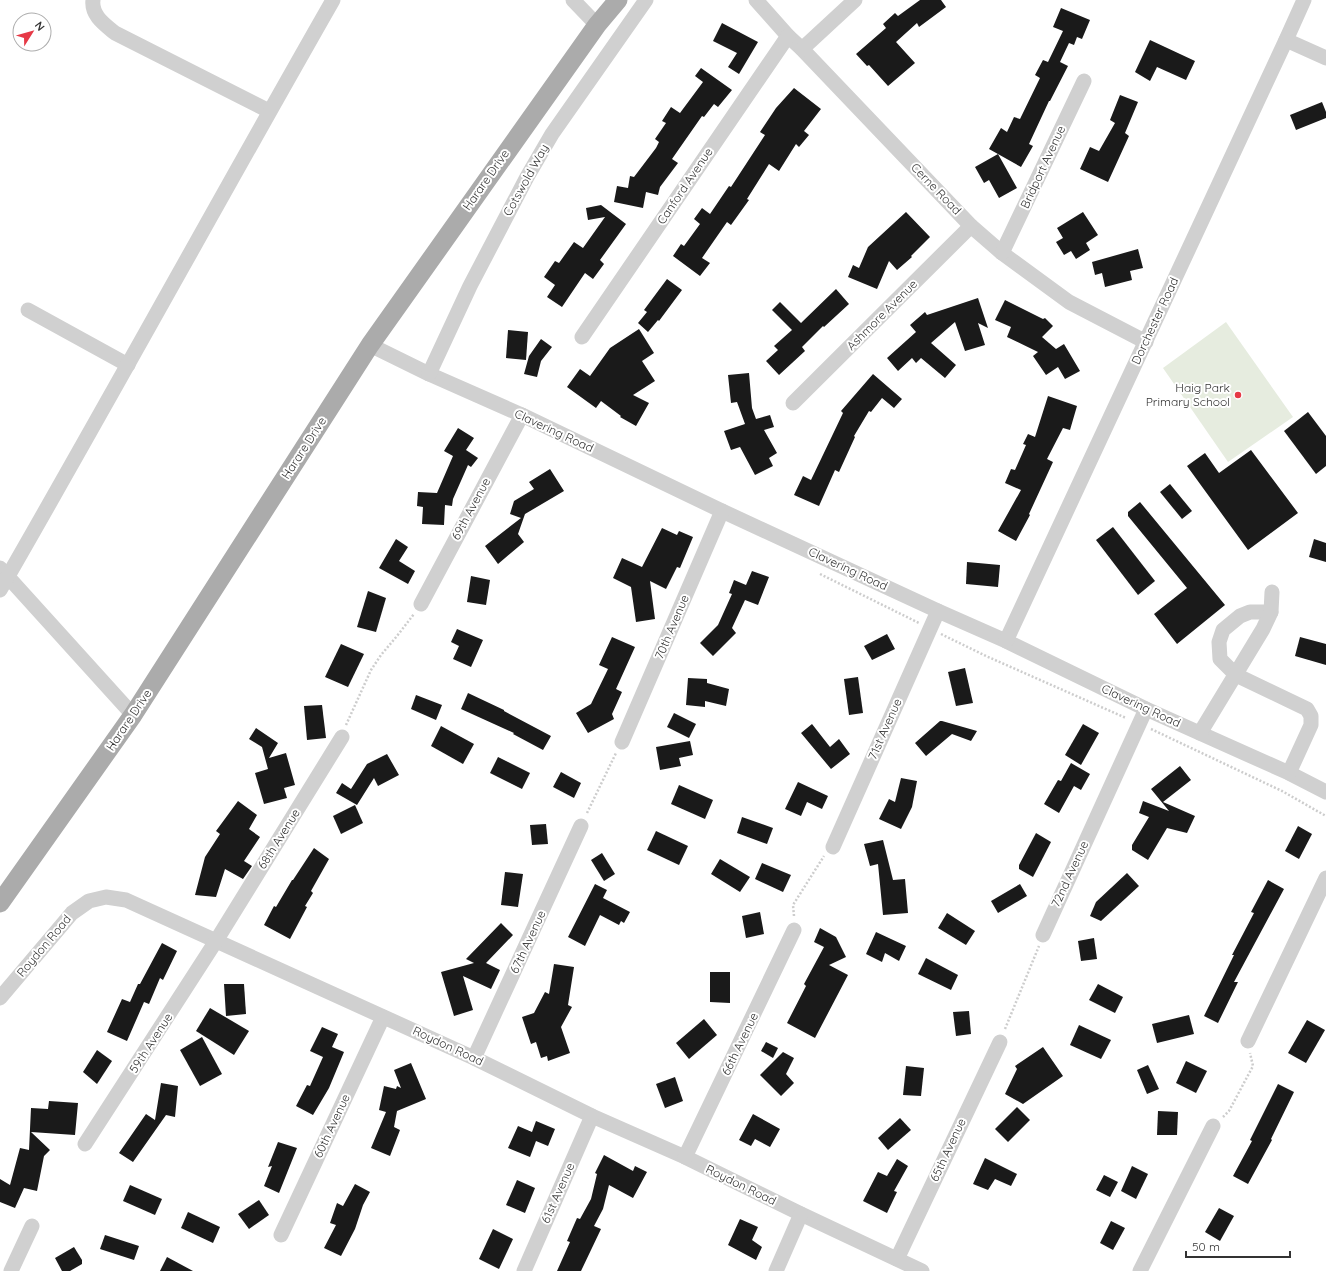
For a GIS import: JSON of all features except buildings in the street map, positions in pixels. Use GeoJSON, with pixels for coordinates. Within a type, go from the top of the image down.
{"type":"FeatureCollection","features":[{"type":"Feature","properties":{"kind":"main road","name":"Harare Drive"},"geometry":{"type":"LineString","coordinates":[[0,903],[133,715],[370,345],[597,24],[618,0]]}},
{"type":"Feature","properties":{"kind":"street"},"geometry":{"type":"LineString","coordinates":[[93,0],[92,4],[95,14],[102,23],[115,33],[269,111]]}},
{"type":"Feature","properties":{"kind":"street"},"geometry":{"type":"LineString","coordinates":[[0,590],[4,572],[128,365],[269,111],[333,0]]}},
{"type":"Feature","properties":{"kind":"street"},"geometry":{"type":"LineString","coordinates":[[573,0],[597,24]]}},
{"type":"Feature","properties":{"kind":"street","name":"Cotswold Way"},"geometry":{"type":"LineString","coordinates":[[430,374],[470,286],[527,177],[552,134],[646,0]]}},
{"type":"Feature","properties":{"kind":"street","name":"Cerne Road"},"geometry":{"type":"LineString","coordinates":[[756,0],[788,36],[971,226],[1002,253],[1069,302],[1146,342]]}},
{"type":"Feature","properties":{"kind":"street"},"geometry":{"type":"LineString","coordinates":[[802,49],[855,0]]}},
{"type":"Feature","properties":{"kind":"street","name":"Dorchester Road"},"geometry":{"type":"LineString","coordinates":[[1006,641],[1304,0]]}},
{"type":"Feature","properties":{"kind":"street","name":"Canford Avenue"},"geometry":{"type":"LineString","coordinates":[[582,337],[788,36]]}},
{"type":"Feature","properties":{"kind":"street"},"geometry":{"type":"LineString","coordinates":[[1286,40],[1326,58]]}},
{"type":"Feature","properties":{"kind":"street","name":"Bridport Avenue"},"geometry":{"type":"LineString","coordinates":[[1002,253],[1084,81]]}},
{"type":"Feature","properties":{"kind":"street","name":"Ashmore Avenue"},"geometry":{"type":"LineString","coordinates":[[793,403],[971,226]]}},
{"type":"Feature","properties":{"kind":"street"},"geometry":{"type":"LineString","coordinates":[[28,310],[128,365]]}},
{"type":"Feature","properties":{"kind":"street","name":"Clavering Road"},"geometry":{"type":"LineString","coordinates":[[370,345],[430,374],[522,415],[722,511],[1006,641],[1146,709],[1289,773],[1326,792]]}},
{"type":"Feature","properties":{"kind":"street","name":"69th Avenue"},"geometry":{"type":"LineString","coordinates":[[421,604],[522,415]]}},
{"type":"Feature","properties":{"kind":"street","name":"70th Avenue"},"geometry":{"type":"LineString","coordinates":[[622,742],[722,511]]}},
{"type":"Feature","properties":{"kind":"street"},"geometry":{"type":"LineString","coordinates":[[4,572],[133,715]]}},
{"type":"Feature","properties":{"kind":"street"},"geometry":{"type":"LineString","coordinates":[[1200,733],[1263,629],[1271,612],[1272,592]]}},
{"type":"Feature","properties":{"kind":"street","name":"71st Avenue"},"geometry":{"type":"LineString","coordinates":[[833,847],[938,611]]}},
{"type":"Feature","properties":{"kind":"street"},"geometry":{"type":"LineString","coordinates":[[1271,612],[1250,612],[1240,616],[1223,630],[1219,642],[1220,659],[1236,675],[1307,709],[1312,716],[1311,725],[1289,773]]}},
{"type":"Feature","properties":{"kind":"street","name":"72nd Avenue"},"geometry":{"type":"LineString","coordinates":[[1043,935],[1146,709]]}},
{"type":"Feature","properties":{"kind":"street","name":"68th Avenue"},"geometry":{"type":"LineString","coordinates":[[216,941],[342,737]]}},
{"type":"Feature","properties":{"kind":"street","name":"67th Avenue"},"geometry":{"type":"LineString","coordinates":[[474,1058],[581,826]]}},
{"type":"Feature","properties":{"kind":"street"},"geometry":{"type":"LineString","coordinates":[[1248,1041],[1326,878]]}},
{"type":"Feature","properties":{"kind":"street","name":"Roydon Road"},"geometry":{"type":"LineString","coordinates":[[0,998],[72,913],[89,901],[106,897],[126,900],[474,1058],[592,1116],[685,1157],[922,1271]]}},
{"type":"Feature","properties":{"kind":"street","name":"66th Avenue"},"geometry":{"type":"LineString","coordinates":[[685,1157],[794,930]]}},
{"type":"Feature","properties":{"kind":"street","name":"59th Avenue"},"geometry":{"type":"LineString","coordinates":[[85,1144],[216,941]]}},
{"type":"Feature","properties":{"kind":"street","name":"60th Avenue"},"geometry":{"type":"LineString","coordinates":[[280,1235],[383,1017]]}},
{"type":"Feature","properties":{"kind":"street","name":"65th Avenue"},"geometry":{"type":"LineString","coordinates":[[897,1259],[1000,1042]]}},
{"type":"Feature","properties":{"kind":"street","name":"61st Avenue"},"geometry":{"type":"LineString","coordinates":[[524,1271],[592,1116]]}},
{"type":"Feature","properties":{"kind":"street"},"geometry":{"type":"LineString","coordinates":[[1140,1271],[1214,1126]]}},
{"type":"Feature","properties":{"kind":"street"},"geometry":{"type":"LineString","coordinates":[[776,1271],[801,1214]]}},
{"type":"Feature","properties":{"kind":"street"},"geometry":{"type":"LineString","coordinates":[[11,1271],[32,1226]]}},
{"type":"Feature","properties":{"kind":"path"},"geometry":{"type":"LineString","coordinates":[[342,737],[348,719],[371,670],[421,604]]}},
{"type":"Feature","properties":{"kind":"path"},"geometry":{"type":"LineString","coordinates":[[581,826],[622,742]]}},
{"type":"Feature","properties":{"kind":"path"},"geometry":{"type":"LineString","coordinates":[[794,930],[793,905],[822,858],[833,847]]}},
{"type":"Feature","properties":{"kind":"path"},"geometry":{"type":"LineString","coordinates":[[1000,1042],[1043,935]]}},
{"type":"Feature","properties":{"kind":"path"},"geometry":{"type":"LineString","coordinates":[[1214,1126],[1229,1111],[1253,1066],[1248,1041]]}},
{"type":"Feature","properties":{"kind":"shaded area"},"geometry":{"type":"Polygon","coordinates":[[[1226,322],[1293,417],[1228,462],[1163,368],[1226,322]]]}},
{"type":"Feature","properties":{"kind":"place","name":"Haig Park Primary School"},"geometry":{"type":"Point","coordinates":[1238,395]}}]}
